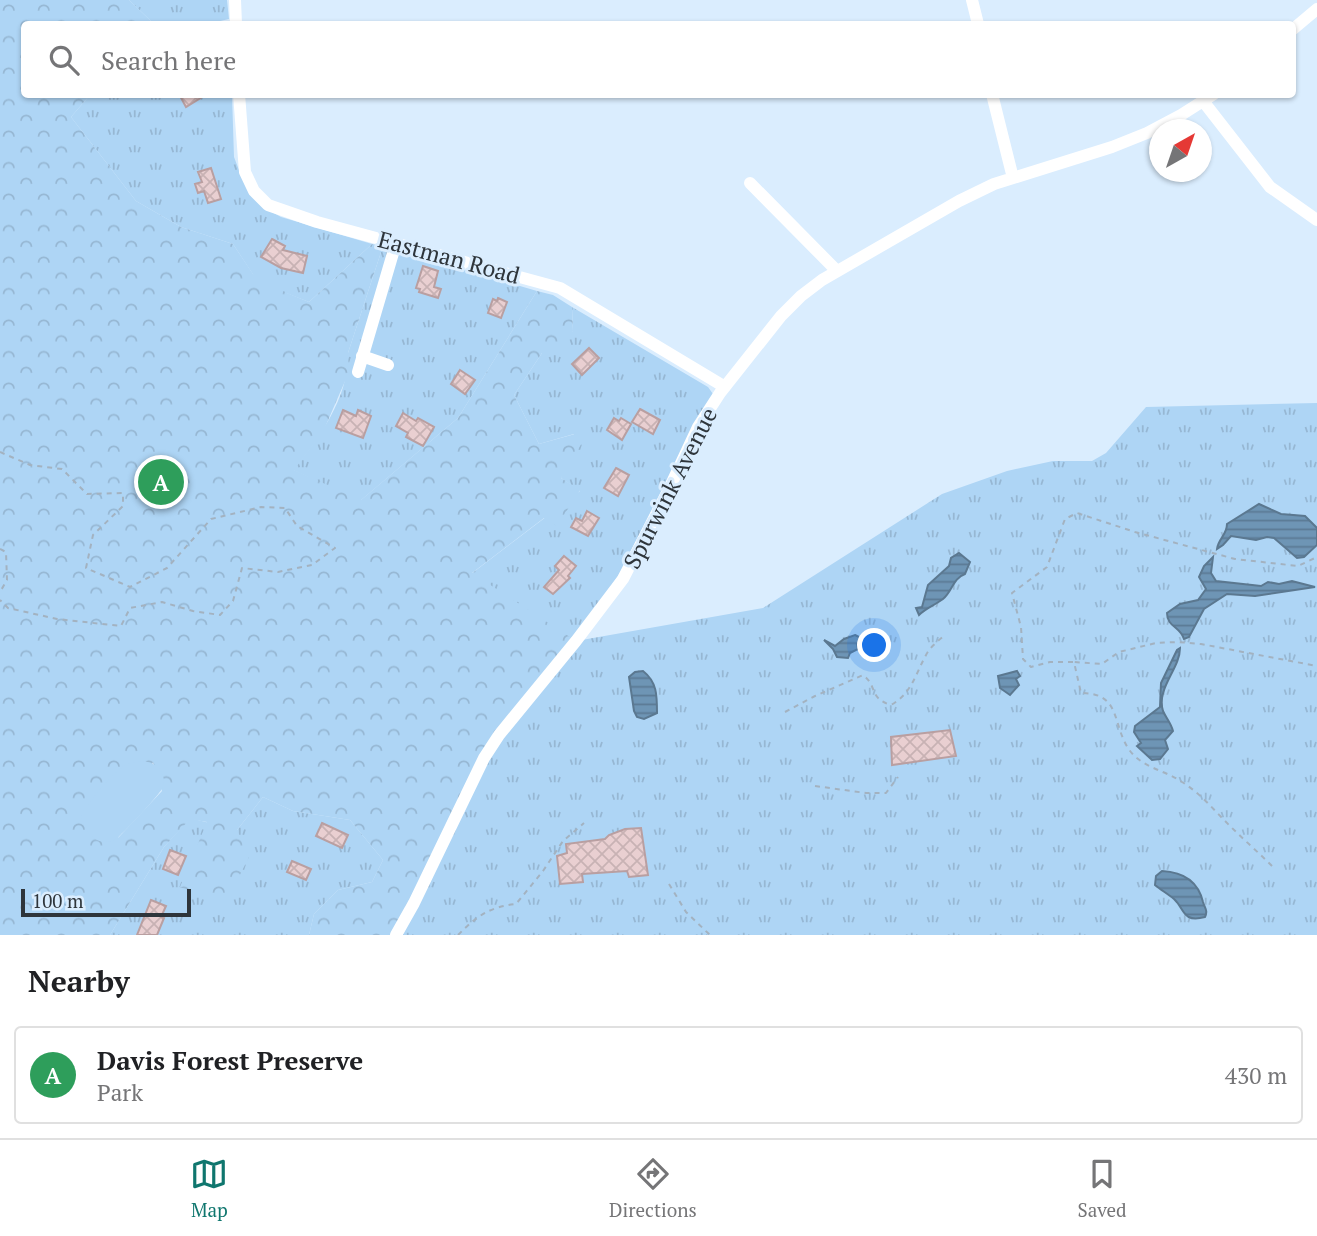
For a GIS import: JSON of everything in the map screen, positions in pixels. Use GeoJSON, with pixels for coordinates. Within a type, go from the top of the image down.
{"type":"FeatureCollection","features":[{"type":"Feature","properties":{"kind":"street"},"geometry":{"type":"LineString","coordinates":[[235,0],[236,21]]}},
{"type":"Feature","properties":{"kind":"street"},"geometry":{"type":"LineString","coordinates":[[972,0],[977,21]]}},
{"type":"Feature","properties":{"kind":"street"},"geometry":{"type":"LineString","coordinates":[[1296,27],[1317,9]]}},
{"type":"Feature","properties":{"kind":"street","name":"Eastman Road"},"geometry":{"type":"LineString","coordinates":[[239,98],[245,172],[261,199],[268,205],[287,213],[560,288],[725,387]]}},
{"type":"Feature","properties":{"kind":"street"},"geometry":{"type":"LineString","coordinates":[[993,98],[1013,178]]}},
{"type":"Feature","properties":{"kind":"street"},"geometry":{"type":"LineString","coordinates":[[1208,98],[1269,187],[1317,220]]}},
{"type":"Feature","properties":{"kind":"street","name":"Spurwink Avenue"},"geometry":{"type":"LineString","coordinates":[[396,935],[484,758],[499,735],[623,579],[698,427],[725,387],[781,316],[801,296],[836,271],[959,201],[1013,178],[1112,147],[1147,133],[1208,98]]}},
{"type":"Feature","properties":{"kind":"street"},"geometry":{"type":"LineString","coordinates":[[750,183],[836,271]]}},
{"type":"Feature","properties":{"kind":"street"},"geometry":{"type":"LineString","coordinates":[[358,372],[396,243]]}},
{"type":"Feature","properties":{"kind":"street"},"geometry":{"type":"LineString","coordinates":[[362,355],[388,365]]}},
{"type":"Feature","properties":{"kind":"path"},"geometry":{"type":"LineString","coordinates":[[0,452],[30,465],[62,469],[87,494],[122,493],[123,506],[93,535],[86,568],[130,587],[167,569],[211,519],[261,507],[285,508],[297,526],[335,548],[312,565],[278,572],[242,568],[233,601],[220,615],[162,602],[130,608],[121,626],[57,619],[8,608],[0,600]]}},
{"type":"Feature","properties":{"kind":"path"},"geometry":{"type":"LineString","coordinates":[[1317,557],[1298,566],[1235,559],[1077,513],[1065,519],[1047,567],[1012,593],[1021,627],[1023,659],[1031,667],[1050,662],[1102,664],[1119,652],[1156,643],[1178,642],[1317,666]]}},
{"type":"Feature","properties":{"kind":"path"},"geometry":{"type":"LineString","coordinates":[[0,549],[6,552],[7,580],[0,592]]}},
{"type":"Feature","properties":{"kind":"path"},"geometry":{"type":"LineString","coordinates":[[785,712],[863,675],[869,679],[873,695],[891,705],[902,699],[913,685],[926,655],[945,635]]}},
{"type":"Feature","properties":{"kind":"path"},"geometry":{"type":"LineString","coordinates":[[1074,663],[1081,693],[1095,693],[1105,699],[1115,714],[1128,748],[1143,765],[1181,781],[1207,802],[1272,866]]}},
{"type":"Feature","properties":{"kind":"path"},"geometry":{"type":"LineString","coordinates":[[815,786],[886,793],[898,777]]}},
{"type":"Feature","properties":{"kind":"path"},"geometry":{"type":"LineString","coordinates":[[458,935],[473,920],[496,906],[516,904],[563,841],[584,823]]}},
{"type":"Feature","properties":{"kind":"path"},"geometry":{"type":"LineString","coordinates":[[669,884],[686,912],[710,935]]}},
{"type":"Feature","properties":{"kind":"green space"},"geometry":{"type":"Polygon","coordinates":[[[0,0],[129,0],[151,21],[21,21],[21,98],[87,98],[71,117],[136,201],[181,227],[233,244],[253,274],[309,302],[372,244],[383,246],[348,353],[349,372],[323,432],[294,470],[361,500],[458,418],[537,291],[553,295],[572,307],[573,331],[561,354],[542,353],[514,395],[539,444],[575,434],[583,441],[561,478],[580,490],[557,526],[544,518],[472,573],[576,641],[499,735],[396,935],[309,935],[314,914],[338,890],[372,882],[383,860],[350,820],[293,811],[263,797],[237,830],[249,857],[224,906],[180,887],[207,822],[190,819],[164,847],[110,935],[0,935],[0,0]],[[153,762],[118,838],[162,791],[153,762]]]}},
{"type":"Feature","properties":{"kind":"green space"},"geometry":{"type":"Polygon","coordinates":[[[129,0],[227,0],[229,19],[151,21],[129,0]]]}},
{"type":"Feature","properties":{"kind":"green space"},"geometry":{"type":"Polygon","coordinates":[[[87,98],[232,98],[234,157],[242,178],[272,212],[372,244],[309,302],[258,282],[233,244],[181,227],[136,201],[71,117],[87,98]]]}},
{"type":"Feature","properties":{"kind":"green space"},"geometry":{"type":"Polygon","coordinates":[[[383,246],[537,291],[458,418],[360,501],[293,470],[323,430],[338,401],[344,385],[348,353],[383,246]]]}},
{"type":"Feature","properties":{"kind":"green space"},"geometry":{"type":"Polygon","coordinates":[[[572,307],[708,387],[713,394],[621,571],[571,639],[471,574],[580,491],[561,478],[574,434],[539,444],[514,395],[542,353],[573,331],[572,307]]]}},
{"type":"Feature","properties":{"kind":"green space"},"geometry":{"type":"Polygon","coordinates":[[[1317,403],[1317,935],[396,935],[484,758],[576,641],[763,608],[942,494],[1007,471],[1053,461],[1092,461],[1106,453],[1146,407],[1317,403]]]}},
{"type":"Feature","properties":{"kind":"green space"},"geometry":{"type":"Polygon","coordinates":[[[145,761],[158,766],[161,771],[164,781],[161,791],[118,837],[107,842],[96,840],[84,826],[81,814],[115,773],[128,764],[145,761]]]}},
{"type":"Feature","properties":{"kind":"green space"},"geometry":{"type":"Polygon","coordinates":[[[263,797],[293,811],[350,820],[383,860],[372,882],[338,890],[314,914],[309,935],[110,935],[164,847],[190,818],[237,830],[263,797]]]}},
{"type":"Feature","properties":{"kind":"shaded area"},"geometry":{"type":"Polygon","coordinates":[[[1259,504],[1281,514],[1305,516],[1317,528],[1317,545],[1304,557],[1297,558],[1274,538],[1256,540],[1231,536],[1217,549],[1227,524],[1259,504]]]}},
{"type":"Feature","properties":{"kind":"shaded area"},"geometry":{"type":"Polygon","coordinates":[[[959,553],[970,562],[965,574],[943,599],[919,615],[916,608],[922,607],[928,585],[949,566],[951,558],[959,553]]]}},
{"type":"Feature","properties":{"kind":"shaded area"},"geometry":{"type":"Polygon","coordinates":[[[1213,557],[1211,573],[1216,581],[1261,586],[1268,582],[1279,584],[1292,581],[1315,587],[1255,596],[1227,594],[1204,609],[1189,637],[1184,639],[1169,621],[1167,613],[1180,604],[1198,600],[1206,589],[1199,577],[1204,566],[1213,557]]]}},
{"type":"Feature","properties":{"kind":"shaded area"},"geometry":{"type":"Polygon","coordinates":[[[855,635],[861,638],[857,644],[858,649],[850,653],[848,658],[837,657],[824,640],[835,646],[855,635]]]}},
{"type":"Feature","properties":{"kind":"shaded area"},"geometry":{"type":"Polygon","coordinates":[[[1180,648],[1165,686],[1162,703],[1173,731],[1165,740],[1168,749],[1160,759],[1152,760],[1137,746],[1141,743],[1134,732],[1135,726],[1160,707],[1161,683],[1180,648]]]}},
{"type":"Feature","properties":{"kind":"shaded area"},"geometry":{"type":"Polygon","coordinates":[[[643,671],[654,684],[657,706],[657,713],[644,719],[637,717],[634,711],[629,677],[635,672],[643,671]]]}},
{"type":"Feature","properties":{"kind":"shaded area"},"geometry":{"type":"Polygon","coordinates":[[[1017,671],[1020,676],[1016,679],[1019,685],[1010,695],[1000,688],[998,676],[1017,671]]]}},
{"type":"Feature","properties":{"kind":"shaded area"},"geometry":{"type":"Polygon","coordinates":[[[1162,871],[1176,873],[1193,883],[1201,895],[1206,910],[1205,917],[1188,917],[1174,899],[1155,885],[1156,876],[1162,871]]]}},
{"type":"Feature","properties":{"kind":"building"},"geometry":{"type":"Polygon","coordinates":[[[181,98],[201,98],[186,107],[181,98]]]}},
{"type":"Feature","properties":{"kind":"building"},"geometry":{"type":"Polygon","coordinates":[[[211,168],[221,199],[208,203],[204,191],[198,193],[195,184],[202,182],[198,172],[211,168]]]}},
{"type":"Feature","properties":{"kind":"building"},"geometry":{"type":"Polygon","coordinates":[[[272,239],[285,246],[283,250],[307,256],[303,273],[281,268],[261,257],[272,239]]]}},
{"type":"Feature","properties":{"kind":"building"},"geometry":{"type":"Polygon","coordinates":[[[423,266],[438,271],[434,287],[441,289],[438,298],[419,292],[420,289],[416,288],[423,266]]]}},
{"type":"Feature","properties":{"kind":"building"},"geometry":{"type":"Polygon","coordinates":[[[498,298],[507,302],[501,318],[488,313],[493,299],[497,301],[498,298]]]}},
{"type":"Feature","properties":{"kind":"building"},"geometry":{"type":"Polygon","coordinates":[[[589,348],[599,358],[582,375],[572,364],[589,348]]]}},
{"type":"Feature","properties":{"kind":"building"},"geometry":{"type":"Polygon","coordinates":[[[460,370],[475,380],[465,394],[451,384],[460,370]]]}},
{"type":"Feature","properties":{"kind":"building"},"geometry":{"type":"Polygon","coordinates":[[[640,409],[660,420],[653,434],[632,422],[640,409]]]}},
{"type":"Feature","properties":{"kind":"building"},"geometry":{"type":"Polygon","coordinates":[[[343,410],[356,416],[358,410],[371,416],[363,438],[336,428],[343,410]]]}},
{"type":"Feature","properties":{"kind":"building"},"geometry":{"type":"Polygon","coordinates":[[[403,413],[434,427],[423,446],[406,437],[408,433],[396,426],[403,413]]]}},
{"type":"Feature","properties":{"kind":"building"},"geometry":{"type":"Polygon","coordinates":[[[614,418],[619,421],[621,418],[631,424],[622,440],[607,430],[614,418]]]}},
{"type":"Feature","properties":{"kind":"building"},"geometry":{"type":"Polygon","coordinates":[[[616,468],[629,475],[618,496],[604,488],[616,468]]]}},
{"type":"Feature","properties":{"kind":"building"},"geometry":{"type":"Polygon","coordinates":[[[587,511],[599,518],[588,536],[571,527],[576,518],[582,521],[587,511]]]}},
{"type":"Feature","properties":{"kind":"building"},"geometry":{"type":"Polygon","coordinates":[[[564,556],[576,566],[568,576],[570,578],[553,594],[544,587],[559,570],[555,566],[564,556]]]}},
{"type":"Feature","properties":{"kind":"building"},"geometry":{"type":"Polygon","coordinates":[[[950,730],[956,756],[892,765],[891,737],[950,730]]]}},
{"type":"Feature","properties":{"kind":"building"},"geometry":{"type":"Polygon","coordinates":[[[322,823],[348,835],[342,848],[316,836],[322,823]]]}},
{"type":"Feature","properties":{"kind":"building"},"geometry":{"type":"Polygon","coordinates":[[[641,828],[648,875],[629,877],[627,871],[582,874],[583,882],[560,884],[557,856],[567,853],[566,844],[605,839],[625,829],[641,828]]]}},
{"type":"Feature","properties":{"kind":"building"},"geometry":{"type":"Polygon","coordinates":[[[170,850],[186,856],[178,875],[163,869],[170,850]]]}},
{"type":"Feature","properties":{"kind":"building"},"geometry":{"type":"Polygon","coordinates":[[[292,861],[311,869],[306,880],[287,872],[292,861]]]}},
{"type":"Feature","properties":{"kind":"building"},"geometry":{"type":"Polygon","coordinates":[[[151,900],[166,906],[161,917],[164,918],[157,935],[137,935],[151,900]]]}},
{"type":"Feature","properties":{"kind":"place","name":"Davis Forest Preserve"},"geometry":{"type":"Point","coordinates":[161,482]}}]}
